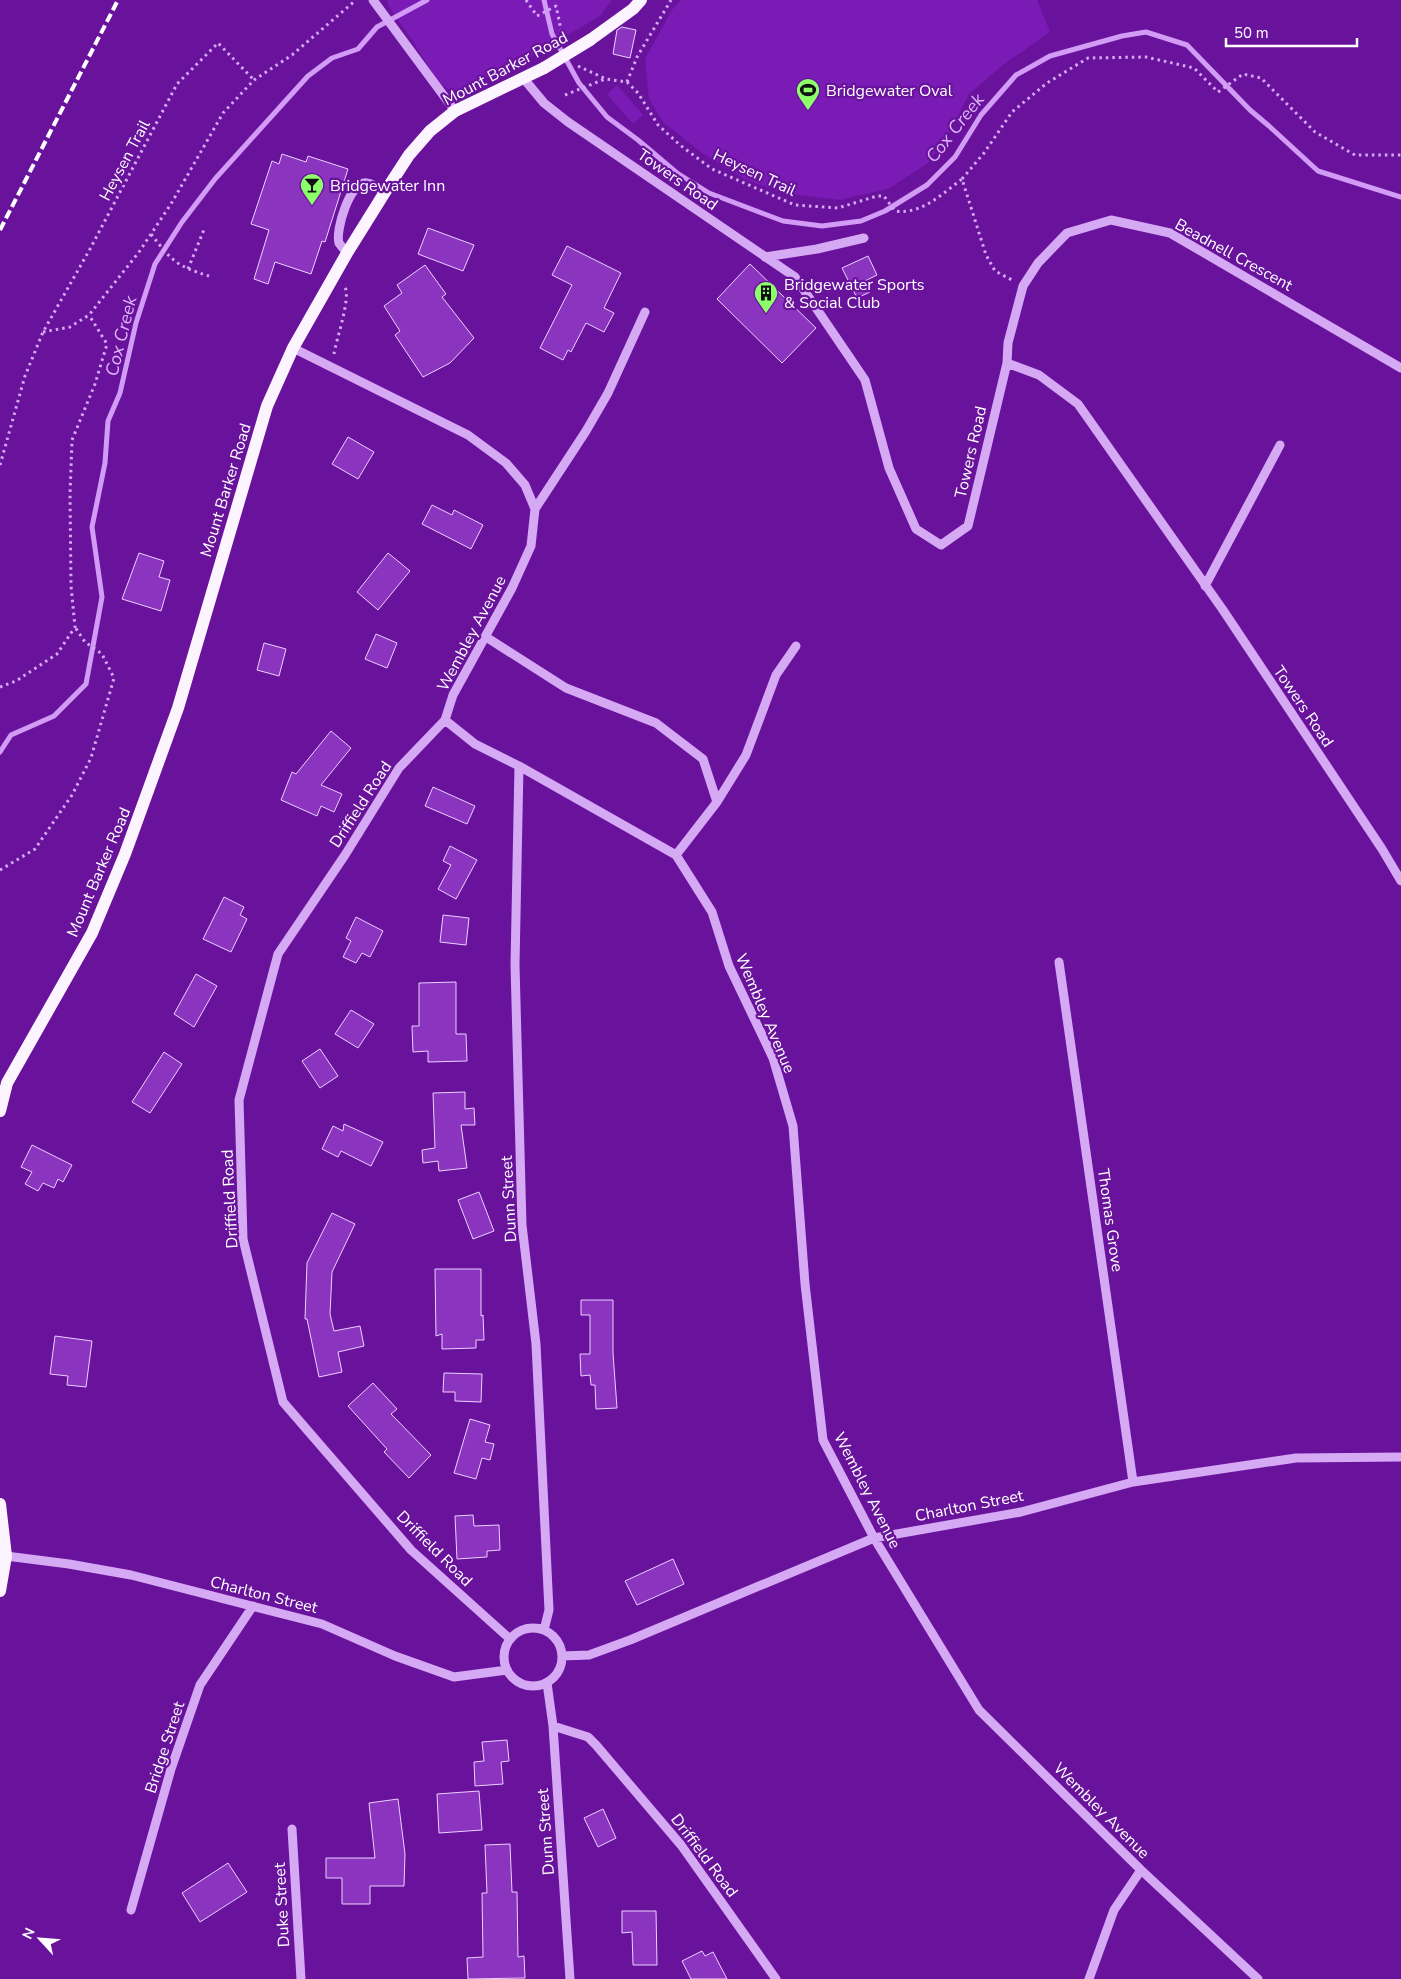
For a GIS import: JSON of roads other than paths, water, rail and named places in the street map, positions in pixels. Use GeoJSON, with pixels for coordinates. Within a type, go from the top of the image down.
{"type":"FeatureCollection","features":[{"type":"Feature","properties":{"kind":"main road","name":"Mount Barker Road"},"geometry":{"type":"LineString","coordinates":[[0,1110],[7,1084],[92,933],[125,854],[178,708],[267,406],[293,348],[347,253],[409,155],[430,131],[455,111],[524,79],[590,40],[633,9],[642,0]]}},
{"type":"Feature","properties":{"kind":"main road"},"geometry":{"type":"LineString","coordinates":[[0,1504],[6,1556],[0,1591]]}},
{"type":"Feature","properties":{"kind":"street"},"geometry":{"type":"LineString","coordinates":[[373,0],[455,111]]}},
{"type":"Feature","properties":{"kind":"street","name":"Towers Road"},"geometry":{"type":"LineString","coordinates":[[524,79],[544,103],[568,122],[795,277],[865,380],[888,468],[916,528],[941,545],[968,526],[1007,363],[1039,375],[1078,404],[1223,610],[1401,881]]}},
{"type":"Feature","properties":{"kind":"street"},"geometry":{"type":"LineString","coordinates":[[347,253],[340,243],[338,233],[354,190],[360,184],[367,182],[385,192]]}},
{"type":"Feature","properties":{"kind":"street","name":"Beadnell Crescent"},"geometry":{"type":"LineString","coordinates":[[1007,363],[1008,343],[1023,286],[1038,263],[1067,233],[1111,220],[1170,234],[1401,368]]}},
{"type":"Feature","properties":{"kind":"street"},"geometry":{"type":"LineString","coordinates":[[765,257],[817,249],[864,238]]}},
{"type":"Feature","properties":{"kind":"street"},"geometry":{"type":"LineString","coordinates":[[535,509],[586,431],[608,393],[644,312]]}},
{"type":"Feature","properties":{"kind":"street","name":"Wembley Avenue"},"geometry":{"type":"LineString","coordinates":[[293,348],[468,436],[506,463],[525,485],[535,509],[531,546],[512,588],[453,695],[445,720],[475,744],[519,766],[676,855],[712,912],[728,966],[773,1058],[793,1126],[805,1284],[824,1440],[874,1538],[979,1710],[1141,1870],[1258,1979]]}},
{"type":"Feature","properties":{"kind":"street"},"geometry":{"type":"LineString","coordinates":[[1205,586],[1280,445]]}},
{"type":"Feature","properties":{"kind":"street"},"geometry":{"type":"LineString","coordinates":[[486,637],[566,688],[656,723],[702,759],[717,802]]}},
{"type":"Feature","properties":{"kind":"street"},"geometry":{"type":"LineString","coordinates":[[676,855],[717,802],[746,755],[776,675],[796,646]]}},
{"type":"Feature","properties":{"kind":"street","name":"Driffield Road"},"geometry":{"type":"LineString","coordinates":[[445,720],[400,768],[278,954],[239,1100],[243,1239],[283,1402],[412,1550],[510,1639]]}},
{"type":"Feature","properties":{"kind":"street","name":"Dunn Street"},"geometry":{"type":"LineString","coordinates":[[519,766],[515,966],[522,1225],[536,1344],[550,1610],[544,1630]]}},
{"type":"Feature","properties":{"kind":"street","name":"Thomas Grove"},"geometry":{"type":"LineString","coordinates":[[1059,962],[1133,1482]]}},
{"type":"Feature","properties":{"kind":"street","name":"Charlton Street"},"geometry":{"type":"LineString","coordinates":[[562,1656],[589,1655],[630,1640],[874,1538],[1022,1512],[1133,1482],[1296,1458],[1401,1457]]}},
{"type":"Feature","properties":{"kind":"street","name":"Charlton Street"},"geometry":{"type":"LineString","coordinates":[[6,1556],[131,1575],[322,1624],[395,1656],[454,1677],[507,1670]]}},
{"type":"Feature","properties":{"kind":"street","name":"Bridge Street"},"geometry":{"type":"LineString","coordinates":[[131,1910],[171,1769],[200,1685],[253,1606]]}},
{"type":"Feature","properties":{"kind":"street"},"geometry":{"type":"LineString","coordinates":[[526,1629],[544,1630],[557,1640],[561,1648],[562,1656],[558,1671],[547,1682],[536,1686],[524,1685],[514,1680],[507,1670],[504,1660],[505,1649],[510,1639],[517,1632],[526,1629]]}},
{"type":"Feature","properties":{"kind":"street","name":"Dunn Street"},"geometry":{"type":"LineString","coordinates":[[547,1682],[553,1726],[570,1979]]}},
{"type":"Feature","properties":{"kind":"street","name":"Driffield Road"},"geometry":{"type":"LineString","coordinates":[[553,1726],[588,1737],[596,1745],[681,1845],[776,1979]]}},
{"type":"Feature","properties":{"kind":"street","name":"Duke Street"},"geometry":{"type":"LineString","coordinates":[[292,1829],[300,1979]]}},
{"type":"Feature","properties":{"kind":"street"},"geometry":{"type":"LineString","coordinates":[[1089,1979],[1114,1910],[1141,1870]]}},
{"type":"Feature","properties":{"kind":"waterway","name":"Cox Creek"},"geometry":{"type":"LineString","coordinates":[[0,752],[11,735],[54,716],[86,684],[102,597],[92,527],[105,463],[108,421],[120,393],[136,323],[155,264],[182,222],[215,179],[308,76],[332,58],[358,49],[377,27],[427,0]]}},
{"type":"Feature","properties":{"kind":"waterway","name":"Cox Creek"},"geometry":{"type":"LineString","coordinates":[[544,0],[552,34],[579,83],[607,117],[677,173],[709,193],[783,221],[822,226],[861,221],[885,211],[927,185],[955,157],[981,115],[1016,75],[1050,56],[1122,36],[1146,32],[1187,45],[1250,110],[1318,171],[1401,197]]}},
{"type":"Feature","properties":{"kind":"railway"},"geometry":{"type":"LineString","coordinates":[[0,230],[118,0]]}},
{"type":"Feature","properties":{"kind":"place","name":"Bridgewater Oval"},"geometry":{"type":"Point","coordinates":[808,111]}},
{"type":"Feature","properties":{"kind":"place","name":"Bridgewater Inn"},"geometry":{"type":"Point","coordinates":[312,206]}},
{"type":"Feature","properties":{"kind":"place","name":"Bridgewater Sports & Social Club"},"geometry":{"type":"Point","coordinates":[766,314]}}]}
